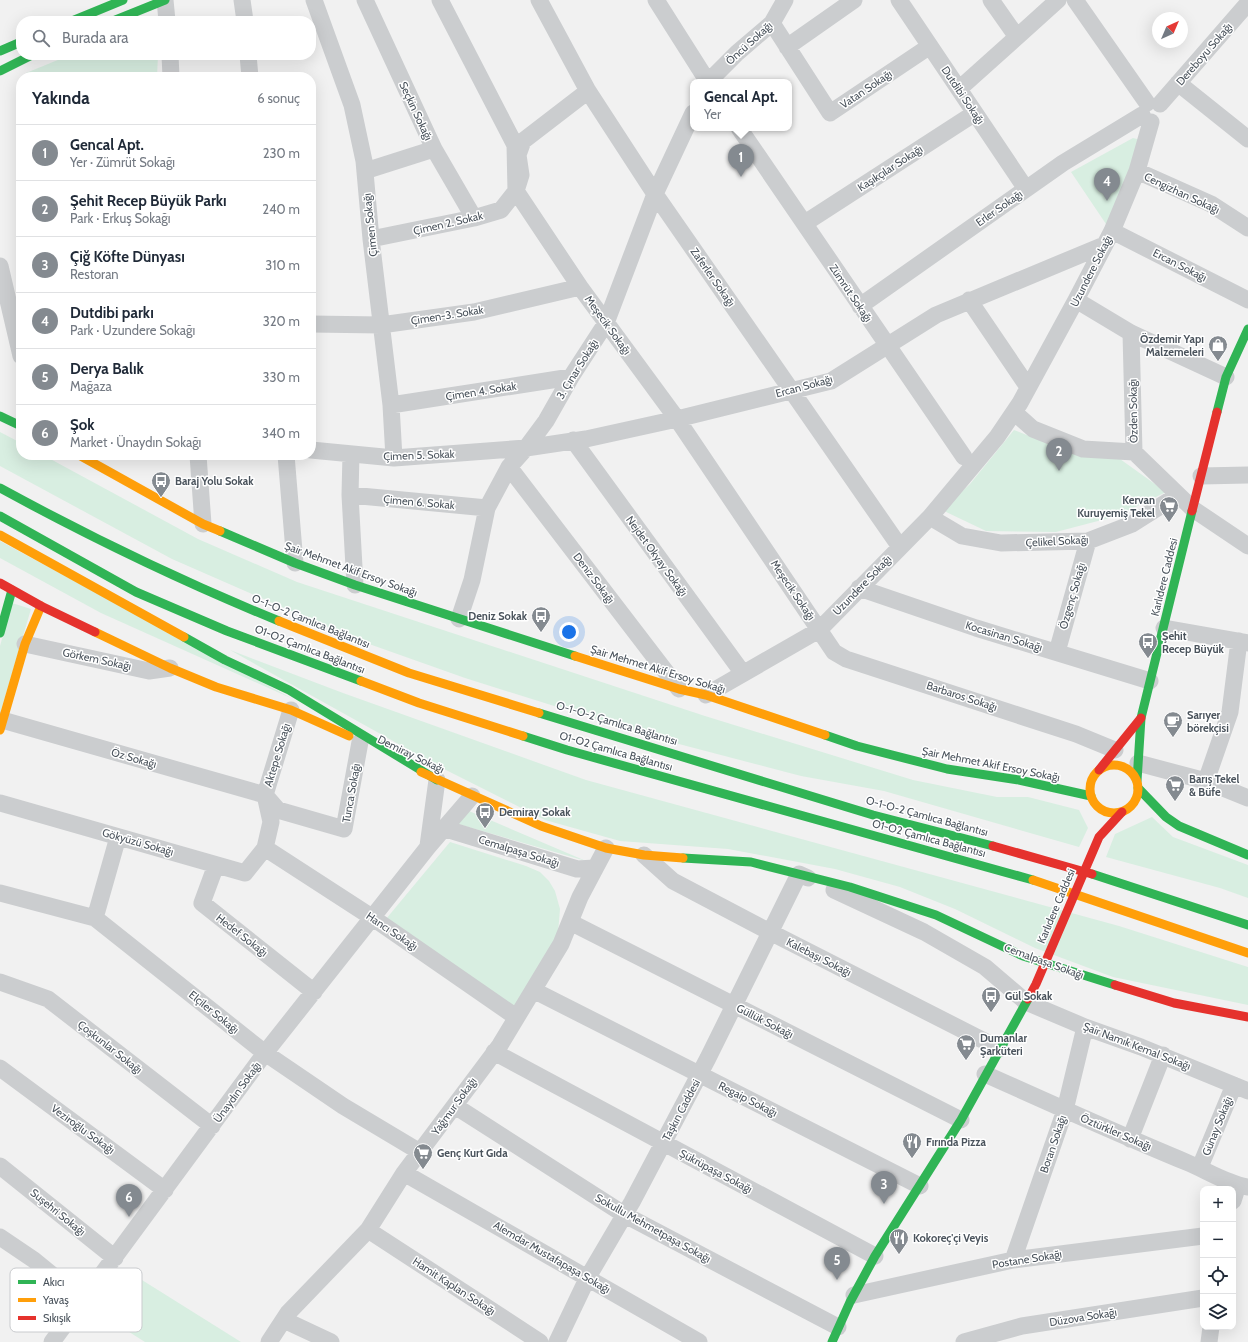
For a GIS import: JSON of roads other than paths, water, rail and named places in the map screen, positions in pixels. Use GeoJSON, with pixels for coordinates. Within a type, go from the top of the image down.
{"type":"FeatureCollection","features":[{"type":"Feature","properties":{"kind":"main road"},"geometry":{"type":"LineString","coordinates":[[84,16],[123,0]]}},
{"type":"Feature","properties":{"kind":"main road"},"geometry":{"type":"LineString","coordinates":[[125,16],[165,0]]}},
{"type":"Feature","properties":{"kind":"main road"},"geometry":{"type":"LineString","coordinates":[[0,51],[16,44]]}},
{"type":"Feature","properties":{"kind":"main road"},"geometry":{"type":"LineString","coordinates":[[0,71],[22,60]]}},
{"type":"Feature","properties":{"kind":"main road","name":"Karlıdere Caddesi"},"geometry":{"type":"LineString","coordinates":[[1137,785],[1141,718],[1150,681],[1226,377],[1248,329]]}},
{"type":"Feature","properties":{"kind":"main road"},"geometry":{"type":"LineString","coordinates":[[0,416],[16,422]]}},
{"type":"Feature","properties":{"kind":"main road","name":"Şair Mehmet Akif Ersoy Sokağı"},"geometry":{"type":"LineString","coordinates":[[88,460],[203,524],[295,563],[355,585],[679,689],[706,695],[857,746],[947,769],[1019,780],[1093,800]]}},
{"type":"Feature","properties":{"kind":"main road","name":"O-1-O-2 Çamlıca Bağlantısı"},"geometry":{"type":"LineString","coordinates":[[0,488],[75,529],[235,603],[409,673],[873,815],[1057,863],[1248,925]]}},
{"type":"Feature","properties":{"kind":"main road","name":"O1-O2 Çamlıca Bağlantısı"},"geometry":{"type":"LineString","coordinates":[[0,516],[136,592],[227,631],[419,703],[567,750],[1056,886],[1248,953]]}},
{"type":"Feature","properties":{"kind":"main road"},"geometry":{"type":"LineString","coordinates":[[0,535],[225,660],[289,690],[437,780]]}},
{"type":"Feature","properties":{"kind":"main road","name":"Demiray Sokağı"},"geometry":{"type":"LineString","coordinates":[[0,583],[41,606],[170,668],[216,687],[291,710],[437,780],[541,826],[606,848],[644,856]]}},
{"type":"Feature","properties":{"kind":"main road"},"geometry":{"type":"LineString","coordinates":[[0,633],[12,590]]}},
{"type":"Feature","properties":{"kind":"main road"},"geometry":{"type":"LineString","coordinates":[[1,725],[25,644],[41,606]]}},
{"type":"Feature","properties":{"kind":"main road","name":"Karlıdere Caddesi"},"geometry":{"type":"LineString","coordinates":[[1096,772],[1141,718]]}},
{"type":"Feature","properties":{"kind":"main road"},"geometry":{"type":"LineString","coordinates":[[1082,779],[1113,764],[1121,766],[1133,774],[1137,785],[1166,817],[1179,826],[1248,855]]}},
{"type":"Feature","properties":{"kind":"main road"},"geometry":{"type":"LineString","coordinates":[[1096,772],[1091,782],[1093,800],[1107,812],[1122,812],[1134,802],[1137,785]]}},
{"type":"Feature","properties":{"kind":"main road"},"geometry":{"type":"LineString","coordinates":[[1019,780],[1070,782]]}},
{"type":"Feature","properties":{"kind":"main road","name":"Karlıdere Caddesi"},"geometry":{"type":"LineString","coordinates":[[1093,800],[1099,837]]}},
{"type":"Feature","properties":{"kind":"main road","name":"Karlıdere Caddesi"},"geometry":{"type":"LineString","coordinates":[[835,1334],[875,1256],[961,1120],[1036,984],[1099,837],[1122,812]]}},
{"type":"Feature","properties":{"kind":"main road","name":"Cemalpaşa Sokağı"},"geometry":{"type":"LineString","coordinates":[[644,856],[751,862],[850,887],[936,915],[1023,956],[1114,986],[1174,1003],[1248,1017]]}},
{"type":"Feature","properties":{"kind":"street"},"geometry":{"type":"LineString","coordinates":[[165,0],[167,16]]}},
{"type":"Feature","properties":{"kind":"street"},"geometry":{"type":"LineString","coordinates":[[242,0],[244,16]]}},
{"type":"Feature","properties":{"kind":"street","name":"Çimen Sokağı"},"geometry":{"type":"LineString","coordinates":[[314,0],[352,105],[365,171],[371,239],[391,405],[394,458]]}},
{"type":"Feature","properties":{"kind":"street","name":"Seçkin Sokağı"},"geometry":{"type":"LineString","coordinates":[[365,0],[434,149],[474,218]]}},
{"type":"Feature","properties":{"kind":"street"},"geometry":{"type":"LineString","coordinates":[[440,0],[515,145],[516,191]]}},
{"type":"Feature","properties":{"kind":"street","name":"Zaferler Sokağı"},"geometry":{"type":"LineString","coordinates":[[539,0],[588,91],[655,194],[900,547]]}},
{"type":"Feature","properties":{"kind":"street"},"geometry":{"type":"LineString","coordinates":[[656,0],[706,79]]}},
{"type":"Feature","properties":{"kind":"street","name":"Öncü Sokağı"},"geometry":{"type":"LineString","coordinates":[[711,79],[737,53],[772,23],[785,0]]}},
{"type":"Feature","properties":{"kind":"street"},"geometry":{"type":"LineString","coordinates":[[787,47],[854,0]]}},
{"type":"Feature","properties":{"kind":"street","name":"Dutdibi Sokağı"},"geometry":{"type":"LineString","coordinates":[[899,0],[1026,189]]}},
{"type":"Feature","properties":{"kind":"street"},"geometry":{"type":"LineString","coordinates":[[991,0],[1017,37]]}},
{"type":"Feature","properties":{"kind":"street"},"geometry":{"type":"LineString","coordinates":[[959,89],[1058,0]]}},
{"type":"Feature","properties":{"kind":"street"},"geometry":{"type":"LineString","coordinates":[[1075,0],[1150,111]]}},
{"type":"Feature","properties":{"kind":"street","name":"Dereboyu Sokağı"},"geometry":{"type":"LineString","coordinates":[[1150,111],[1178,83],[1248,3]]}},
{"type":"Feature","properties":{"kind":"street","name":"Vatan Sokağı"},"geometry":{"type":"LineString","coordinates":[[772,23],[830,113],[930,46]]}},
{"type":"Feature","properties":{"kind":"street"},"geometry":{"type":"LineString","coordinates":[[170,60],[172,72]]}},
{"type":"Feature","properties":{"kind":"street"},"geometry":{"type":"LineString","coordinates":[[248,60],[250,72]]}},
{"type":"Feature","properties":{"kind":"street"},"geometry":{"type":"LineString","coordinates":[[1178,83],[1248,139]]}},
{"type":"Feature","properties":{"kind":"street"},"geometry":{"type":"LineString","coordinates":[[516,191],[521,175],[518,155],[523,142],[588,91]]}},
{"type":"Feature","properties":{"kind":"street","name":"Uzundere Sokağı"},"geometry":{"type":"LineString","coordinates":[[706,695],[742,672],[819,630],[930,517],[997,437],[1014,412],[1028,387],[1108,238],[1137,171],[1150,111]]}},
{"type":"Feature","properties":{"kind":"street","name":"Erler Sokağı"},"geometry":{"type":"LineString","coordinates":[[860,306],[1063,163],[1150,111]]}},
{"type":"Feature","properties":{"kind":"street","name":"Kaşıkçılar Sokağı"},"geometry":{"type":"LineString","coordinates":[[805,223],[975,113]]}},
{"type":"Feature","properties":{"kind":"street","name":"3. Çınar Sokağı"},"geometry":{"type":"LineString","coordinates":[[458,619],[472,580],[487,508],[509,467],[526,448],[546,421],[571,377],[606,323],[655,194],[690,119]]}},
{"type":"Feature","properties":{"kind":"street","name":"Zümrüt Sokağı"},"geometry":{"type":"LineString","coordinates":[[740,131],[774,182],[805,223],[964,457]]}},
{"type":"Feature","properties":{"kind":"street"},"geometry":{"type":"LineString","coordinates":[[365,171],[434,149]]}},
{"type":"Feature","properties":{"kind":"street","name":"Cengizhan Sokağı"},"geometry":{"type":"LineString","coordinates":[[1137,171],[1211,204],[1248,228]]}},
{"type":"Feature","properties":{"kind":"street","name":"Çimen 2. Sokak"},"geometry":{"type":"LineString","coordinates":[[371,239],[474,218],[501,210],[516,191]]}},
{"type":"Feature","properties":{"kind":"street","name":"Meşecik Sokağı"},"geometry":{"type":"LineString","coordinates":[[516,191],[580,287],[677,419],[819,630]]}},
{"type":"Feature","properties":{"kind":"street","name":"Ercan Sokağı"},"geometry":{"type":"LineString","coordinates":[[526,448],[586,439],[677,419],[831,381],[936,315],[1108,238],[1248,300]]}},
{"type":"Feature","properties":{"kind":"street"},"geometry":{"type":"LineString","coordinates":[[0,266],[16,335]]}},
{"type":"Feature","properties":{"kind":"street","name":"Çimen-3. Sokak"},"geometry":{"type":"LineString","coordinates":[[316,324],[381,325],[474,312],[580,287]]}},
{"type":"Feature","properties":{"kind":"street"},"geometry":{"type":"LineString","coordinates":[[969,300],[1028,387]]}},
{"type":"Feature","properties":{"kind":"street"},"geometry":{"type":"LineString","coordinates":[[1076,300],[1131,333],[1226,377]]}},
{"type":"Feature","properties":{"kind":"street","name":"Özden Sokağı"},"geometry":{"type":"LineString","coordinates":[[1131,333],[1134,452],[1193,509],[1248,546]]}},
{"type":"Feature","properties":{"kind":"street","name":"Çimen 4. Sokak"},"geometry":{"type":"LineString","coordinates":[[391,405],[571,377]]}},
{"type":"Feature","properties":{"kind":"street"},"geometry":{"type":"LineString","coordinates":[[1014,412],[1034,429],[1083,449],[1134,452]]}},
{"type":"Feature","properties":{"kind":"street","name":"Uzundere Sokağı"},"geometry":{"type":"LineString","coordinates":[[930,517],[964,457],[1014,412]]}},
{"type":"Feature","properties":{"kind":"street","name":"Nejdet Okyay Sokağı"},"geometry":{"type":"LineString","coordinates":[[573,440],[742,672]]}},
{"type":"Feature","properties":{"kind":"street","name":"Çimen 5. Sokak"},"geometry":{"type":"LineString","coordinates":[[316,450],[394,458],[526,448]]}},
{"type":"Feature","properties":{"kind":"street"},"geometry":{"type":"LineString","coordinates":[[351,454],[350,495],[355,585]]}},
{"type":"Feature","properties":{"kind":"street"},"geometry":{"type":"LineString","coordinates":[[198,460],[203,524]]}},
{"type":"Feature","properties":{"kind":"street"},"geometry":{"type":"LineString","coordinates":[[286,460],[295,563]]}},
{"type":"Feature","properties":{"kind":"street","name":"Deniz Sokağı"},"geometry":{"type":"LineString","coordinates":[[509,467],[679,689]]}},
{"type":"Feature","properties":{"kind":"street"},"geometry":{"type":"LineString","coordinates":[[1201,476],[1248,475]]}},
{"type":"Feature","properties":{"kind":"street","name":"Çimen 6. Sokak"},"geometry":{"type":"LineString","coordinates":[[350,495],[487,508]]}},
{"type":"Feature","properties":{"kind":"street","name":"Çelikel Sokağı"},"geometry":{"type":"LineString","coordinates":[[930,517],[962,536],[1001,543],[1088,541],[1132,524],[1178,495]]}},
{"type":"Feature","properties":{"kind":"street","name":"Özgenç Sokağı"},"geometry":{"type":"LineString","coordinates":[[1057,652],[1088,541]]}},
{"type":"Feature","properties":{"kind":"street","name":"Kocasinan Sokağı"},"geometry":{"type":"LineString","coordinates":[[859,588],[976,628],[1150,681]]}},
{"type":"Feature","properties":{"kind":"street"},"geometry":{"type":"LineString","coordinates":[[1164,628],[1243,642],[1230,712],[1206,782]]}},
{"type":"Feature","properties":{"kind":"street","name":"Barbaros Sokağı"},"geometry":{"type":"LineString","coordinates":[[819,630],[834,652],[846,659],[1076,734],[1115,750]]}},
{"type":"Feature","properties":{"kind":"street","name":"Görkem Sokağı"},"geometry":{"type":"LineString","coordinates":[[25,644],[150,671],[170,668]]}},
{"type":"Feature","properties":{"kind":"street","name":"Aktepe Sokağı"},"geometry":{"type":"LineString","coordinates":[[265,848],[271,822],[265,795],[291,710]]}},
{"type":"Feature","properties":{"kind":"street","name":"Öz Sokağı"},"geometry":{"type":"LineString","coordinates":[[1,725],[265,795]]}},
{"type":"Feature","properties":{"kind":"street","name":"Tunca Sokağı"},"geometry":{"type":"LineString","coordinates":[[265,795],[278,810],[344,829],[360,742]]}},
{"type":"Feature","properties":{"kind":"street"},"geometry":{"type":"LineString","coordinates":[[1138,763],[1206,782],[1248,798]]}},
{"type":"Feature","properties":{"kind":"street","name":"Ünaydın Sokağı"},"geometry":{"type":"LineString","coordinates":[[428,846],[437,780]]}},
{"type":"Feature","properties":{"kind":"street","name":"Ünaydın Sokağı"},"geometry":{"type":"LineString","coordinates":[[108,1268],[266,1053],[428,846],[472,796]]}},
{"type":"Feature","properties":{"kind":"street","name":"Gökyüzü Sokağı"},"geometry":{"type":"LineString","coordinates":[[0,803],[245,873],[265,848]]}},
{"type":"Feature","properties":{"kind":"street","name":"Cemalpaşa Sokağı"},"geometry":{"type":"LineString","coordinates":[[443,828],[578,869],[595,868]]}},
{"type":"Feature","properties":{"kind":"street"},"geometry":{"type":"LineString","coordinates":[[95,918],[118,836]]}},
{"type":"Feature","properties":{"kind":"street","name":"Hancı Sokağı"},"geometry":{"type":"LineString","coordinates":[[265,848],[373,918],[516,1017]]}},
{"type":"Feature","properties":{"kind":"street","name":"Yağmur Sokağı"},"geometry":{"type":"LineString","coordinates":[[270,1342],[288,1313],[368,1230],[404,1173],[494,1052],[561,944],[595,868],[606,848]]}},
{"type":"Feature","properties":{"kind":"street","name":"Kalebaşı Sokağı"},"geometry":{"type":"LineString","coordinates":[[644,856],[673,881],[1000,1049]]}},
{"type":"Feature","properties":{"kind":"street","name":"Hedef Sokağı"},"geometry":{"type":"LineString","coordinates":[[216,865],[202,903],[314,992]]}},
{"type":"Feature","properties":{"kind":"street","name":"Cemalpaşa Sokağı"},"geometry":{"type":"LineString","coordinates":[[799,874],[924,932],[985,967],[1026,1002]]}},
{"type":"Feature","properties":{"kind":"street","name":"Taşkın Caddesi"},"geometry":{"type":"LineString","coordinates":[[557,1342],[588,1277],[625,1214],[699,1075],[799,874]]}},
{"type":"Feature","properties":{"kind":"street","name":"Elçiler Sokağı"},"geometry":{"type":"LineString","coordinates":[[0,893],[95,918],[266,1053],[343,1106],[420,1152]]}},
{"type":"Feature","properties":{"kind":"street","name":"Güllük Sokağı"},"geometry":{"type":"LineString","coordinates":[[570,922],[961,1120]]}},
{"type":"Feature","properties":{"kind":"street","name":"Çoşkunlar Sokağı"},"geometry":{"type":"LineString","coordinates":[[0,982],[48,1000],[212,1126]]}},
{"type":"Feature","properties":{"kind":"street","name":"Regaip Sokağı"},"geometry":{"type":"LineString","coordinates":[[533,990],[920,1186]]}},
{"type":"Feature","properties":{"kind":"street","name":"Şair Namık Kemal Sokağı"},"geometry":{"type":"LineString","coordinates":[[1026,1002],[1085,1027],[1163,1055],[1241,1088]]}},
{"type":"Feature","properties":{"kind":"street","name":"Boran Sokağı"},"geometry":{"type":"LineString","coordinates":[[1013,1260],[1065,1110],[1085,1027]]}},
{"type":"Feature","properties":{"kind":"street","name":"Şükrüpaşa Sokağı"},"geometry":{"type":"LineString","coordinates":[[494,1052],[875,1256]]}},
{"type":"Feature","properties":{"kind":"street"},"geometry":{"type":"LineString","coordinates":[[1130,1139],[1163,1055]]}},
{"type":"Feature","properties":{"kind":"street","name":"Veziroğlu Sokağı"},"geometry":{"type":"LineString","coordinates":[[0,1068],[165,1190]]}},
{"type":"Feature","properties":{"kind":"street","name":"Öztürkler Sokağı"},"geometry":{"type":"LineString","coordinates":[[985,1074],[1130,1139],[1243,1186]]}},
{"type":"Feature","properties":{"kind":"street","name":"Günay Sokağı"},"geometry":{"type":"LineString","coordinates":[[1200,1167],[1241,1088]]}},
{"type":"Feature","properties":{"kind":"street","name":"Sokullu Mehmetpaşa Sokağı"},"geometry":{"type":"LineString","coordinates":[[454,1106],[625,1214],[835,1334]]}},
{"type":"Feature","properties":{"kind":"street","name":"Suşehri Sokağı"},"geometry":{"type":"LineString","coordinates":[[0,1166],[115,1258]]}},
{"type":"Feature","properties":{"kind":"street","name":"Alemdar Mustafapaşa Sokağı"},"geometry":{"type":"LineString","coordinates":[[404,1173],[588,1277],[699,1342]]}},
{"type":"Feature","properties":{"kind":"street"},"geometry":{"type":"LineString","coordinates":[[1236,1197],[1243,1186]]}},
{"type":"Feature","properties":{"kind":"street","name":"Hamit Kaplan Sokağı"},"geometry":{"type":"LineString","coordinates":[[368,1230],[540,1342]]}},
{"type":"Feature","properties":{"kind":"street","name":"Postane Sokağı"},"geometry":{"type":"LineString","coordinates":[[854,1295],[1013,1260],[1200,1236]]}},
{"type":"Feature","properties":{"kind":"street"},"geometry":{"type":"LineString","coordinates":[[0,1237],[44,1268]]}},
{"type":"Feature","properties":{"kind":"street","name":"Düzova Sokağı"},"geometry":{"type":"LineString","coordinates":[[964,1342],[1022,1326],[1200,1298]]}},
{"type":"Feature","properties":{"kind":"street"},"geometry":{"type":"LineString","coordinates":[[284,1320],[313,1339],[331,1342]]}},
{"type":"Feature","properties":{"kind":"street"},"geometry":{"type":"LineString","coordinates":[[1209,1342],[1211,1330]]}},
{"type":"Feature","properties":{"kind":"street","name":"Ünaydın Sokağı"},"geometry":{"type":"LineString","coordinates":[[52,1342],[60,1332]]}},
{"type":"Feature","properties":{"kind":"place","name":"Gencal Apt."},"geometry":{"type":"Point","coordinates":[741,177]}},
{"type":"Feature","properties":{"kind":"place","name":"Dutdibi parkı"},"geometry":{"type":"Point","coordinates":[1107,201]}},
{"type":"Feature","properties":{"kind":"place","name":"Özdemir Yapı Malzemeleri"},"geometry":{"type":"Point","coordinates":[1218,362]}},
{"type":"Feature","properties":{"kind":"place","name":"Şehit Recep Büyük Parkı"},"geometry":{"type":"Point","coordinates":[1059,471]}},
{"type":"Feature","properties":{"kind":"place","name":"Baraj Yolu Sokak"},"geometry":{"type":"Point","coordinates":[161,498]}},
{"type":"Feature","properties":{"kind":"place","name":"Kervan Kuruyemiş Tekel"},"geometry":{"type":"Point","coordinates":[1169,523]}},
{"type":"Feature","properties":{"kind":"place","name":"Deniz Sokak"},"geometry":{"type":"Point","coordinates":[541,633]}},
{"type":"Feature","properties":{"kind":"place","name":"Şehit Recep Büyük"},"geometry":{"type":"Point","coordinates":[1148,659]}},
{"type":"Feature","properties":{"kind":"place","name":"Sarıyer börekçisi"},"geometry":{"type":"Point","coordinates":[1173,738]}},
{"type":"Feature","properties":{"kind":"place","name":"Barış Tekel & Büfe"},"geometry":{"type":"Point","coordinates":[1175,802]}},
{"type":"Feature","properties":{"kind":"place","name":"Demiray Sokak"},"geometry":{"type":"Point","coordinates":[485,829]}},
{"type":"Feature","properties":{"kind":"place","name":"Gül Sokak"},"geometry":{"type":"Point","coordinates":[991,1013]}},
{"type":"Feature","properties":{"kind":"place","name":"Dumanlar Şarküteri"},"geometry":{"type":"Point","coordinates":[966,1061]}},
{"type":"Feature","properties":{"kind":"place","name":"Fırında Pizza"},"geometry":{"type":"Point","coordinates":[912,1159]}},
{"type":"Feature","properties":{"kind":"place","name":"Genç Kurt Gıda"},"geometry":{"type":"Point","coordinates":[423,1170]}},
{"type":"Feature","properties":{"kind":"place","name":"Çiğ Köfte Dünyası"},"geometry":{"type":"Point","coordinates":[884,1204]}},
{"type":"Feature","properties":{"kind":"place","name":"Şok"},"geometry":{"type":"Point","coordinates":[129,1217]}},
{"type":"Feature","properties":{"kind":"place","name":"Kokoreç'çi Veyis"},"geometry":{"type":"Point","coordinates":[899,1255]}},
{"type":"Feature","properties":{"kind":"place","name":"Derya Balık"},"geometry":{"type":"Point","coordinates":[837,1280]}}]}
